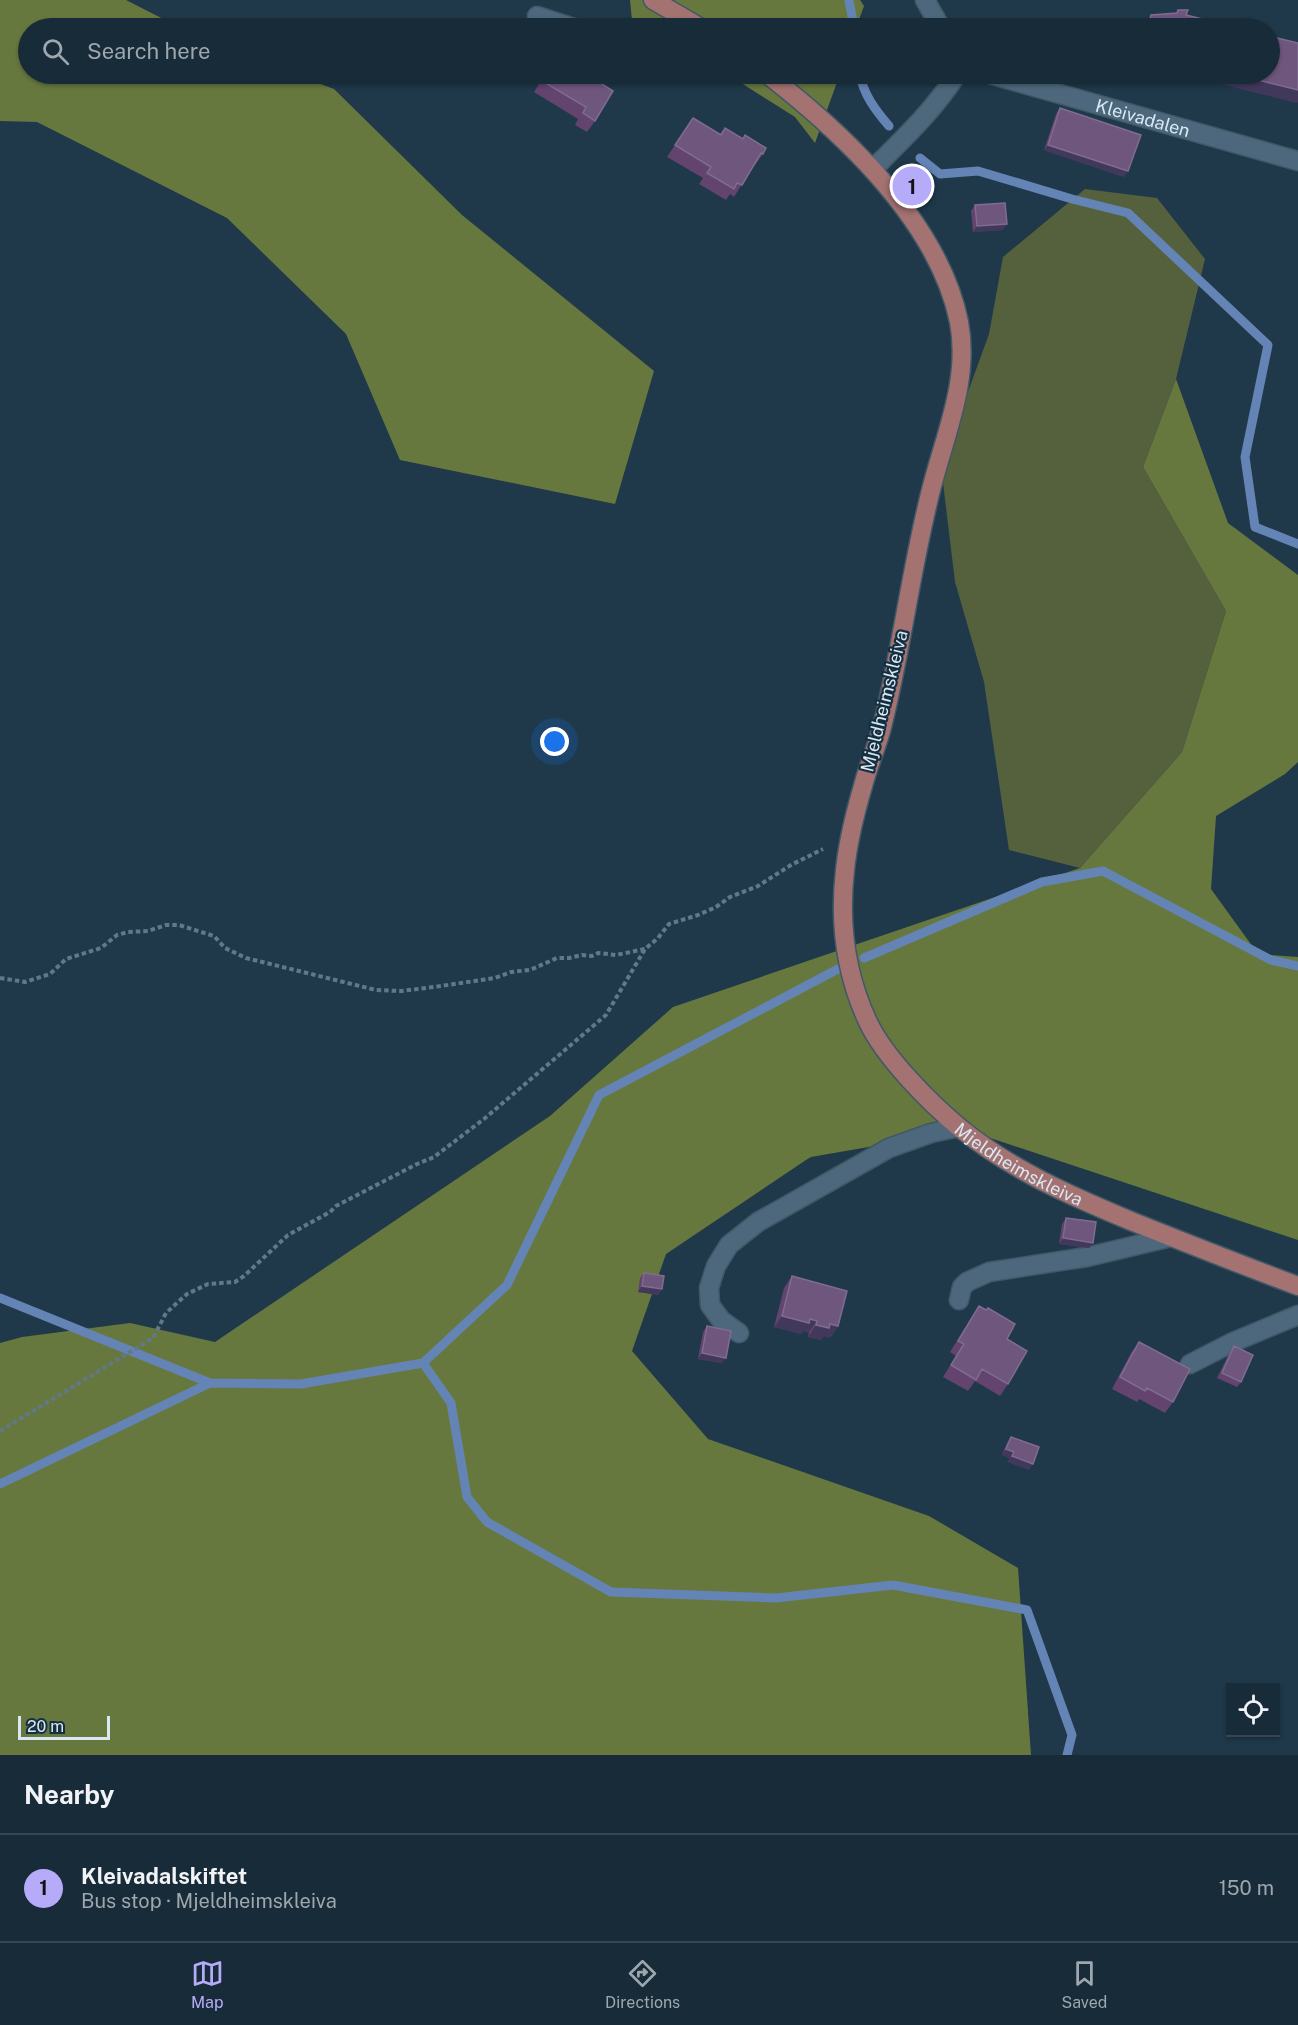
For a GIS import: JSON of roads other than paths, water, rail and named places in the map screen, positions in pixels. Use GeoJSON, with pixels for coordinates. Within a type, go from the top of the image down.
{"type":"FeatureCollection","features":[{"type":"Feature","properties":{"kind":"main road"},"geometry":{"type":"LineString","coordinates":[[652,0],[684,18]]}},
{"type":"Feature","properties":{"kind":"main road","name":"Mjeldheimskleiva"},"geometry":{"type":"LineString","coordinates":[[779,84],[828,124],[873,169],[916,226],[949,287],[963,346],[956,403],[928,501],[881,729],[863,785],[845,869],[843,927],[852,976],[869,1025],[903,1072],[959,1127],[1011,1164],[1039,1180],[1171,1237],[1298,1286]]}},
{"type":"Feature","properties":{"kind":"street"},"geometry":{"type":"LineString","coordinates":[[926,0],[936,18]]}},
{"type":"Feature","properties":{"kind":"street"},"geometry":{"type":"LineString","coordinates":[[537,16],[543,18]]}},
{"type":"Feature","properties":{"kind":"street"},"geometry":{"type":"LineString","coordinates":[[873,169],[920,123],[950,84]]}},
{"type":"Feature","properties":{"kind":"street","name":"Kleivadalen"},"geometry":{"type":"LineString","coordinates":[[1025,84],[1298,161]]}},
{"type":"Feature","properties":{"kind":"street"},"geometry":{"type":"LineString","coordinates":[[739,1333],[721,1320],[710,1305],[710,1288],[716,1266],[729,1245],[758,1222],[889,1148],[931,1133],[959,1127]]}},
{"type":"Feature","properties":{"kind":"street"},"geometry":{"type":"LineString","coordinates":[[959,1300],[962,1287],[967,1282],[989,1272],[1087,1257],[1171,1237]]}},
{"type":"Feature","properties":{"kind":"street"},"geometry":{"type":"LineString","coordinates":[[1190,1364],[1231,1343],[1298,1315]]}},
{"type":"Feature","properties":{"kind":"waterway"},"geometry":{"type":"LineString","coordinates":[[849,0],[852,18]]}},
{"type":"Feature","properties":{"kind":"waterway"},"geometry":{"type":"LineString","coordinates":[[863,84],[875,108],[889,126]]}},
{"type":"Feature","properties":{"kind":"waterway"},"geometry":{"type":"LineString","coordinates":[[920,158],[940,174],[978,171],[1128,213],[1268,345],[1245,457],[1255,527],[1298,544]]}},
{"type":"Feature","properties":{"kind":"waterway"},"geometry":{"type":"LineString","coordinates":[[864,958],[1042,882],[1103,871],[1271,960],[1298,966]]}},
{"type":"Feature","properties":{"kind":"waterway"},"geometry":{"type":"LineString","coordinates":[[838,969],[599,1095],[507,1285],[423,1363],[451,1403],[467,1497],[487,1522],[611,1592],[776,1598],[893,1585],[1027,1610],[1072,1735],[1067,1755]]}},
{"type":"Feature","properties":{"kind":"waterway"},"geometry":{"type":"LineString","coordinates":[[0,1298],[210,1383]]}},
{"type":"Feature","properties":{"kind":"waterway"},"geometry":{"type":"LineString","coordinates":[[0,1484],[210,1383],[301,1384],[423,1363]]}},
{"type":"Feature","properties":{"kind":"place","name":"Kleivadalskiftet"},"geometry":{"type":"Point","coordinates":[912,186]}}]}
